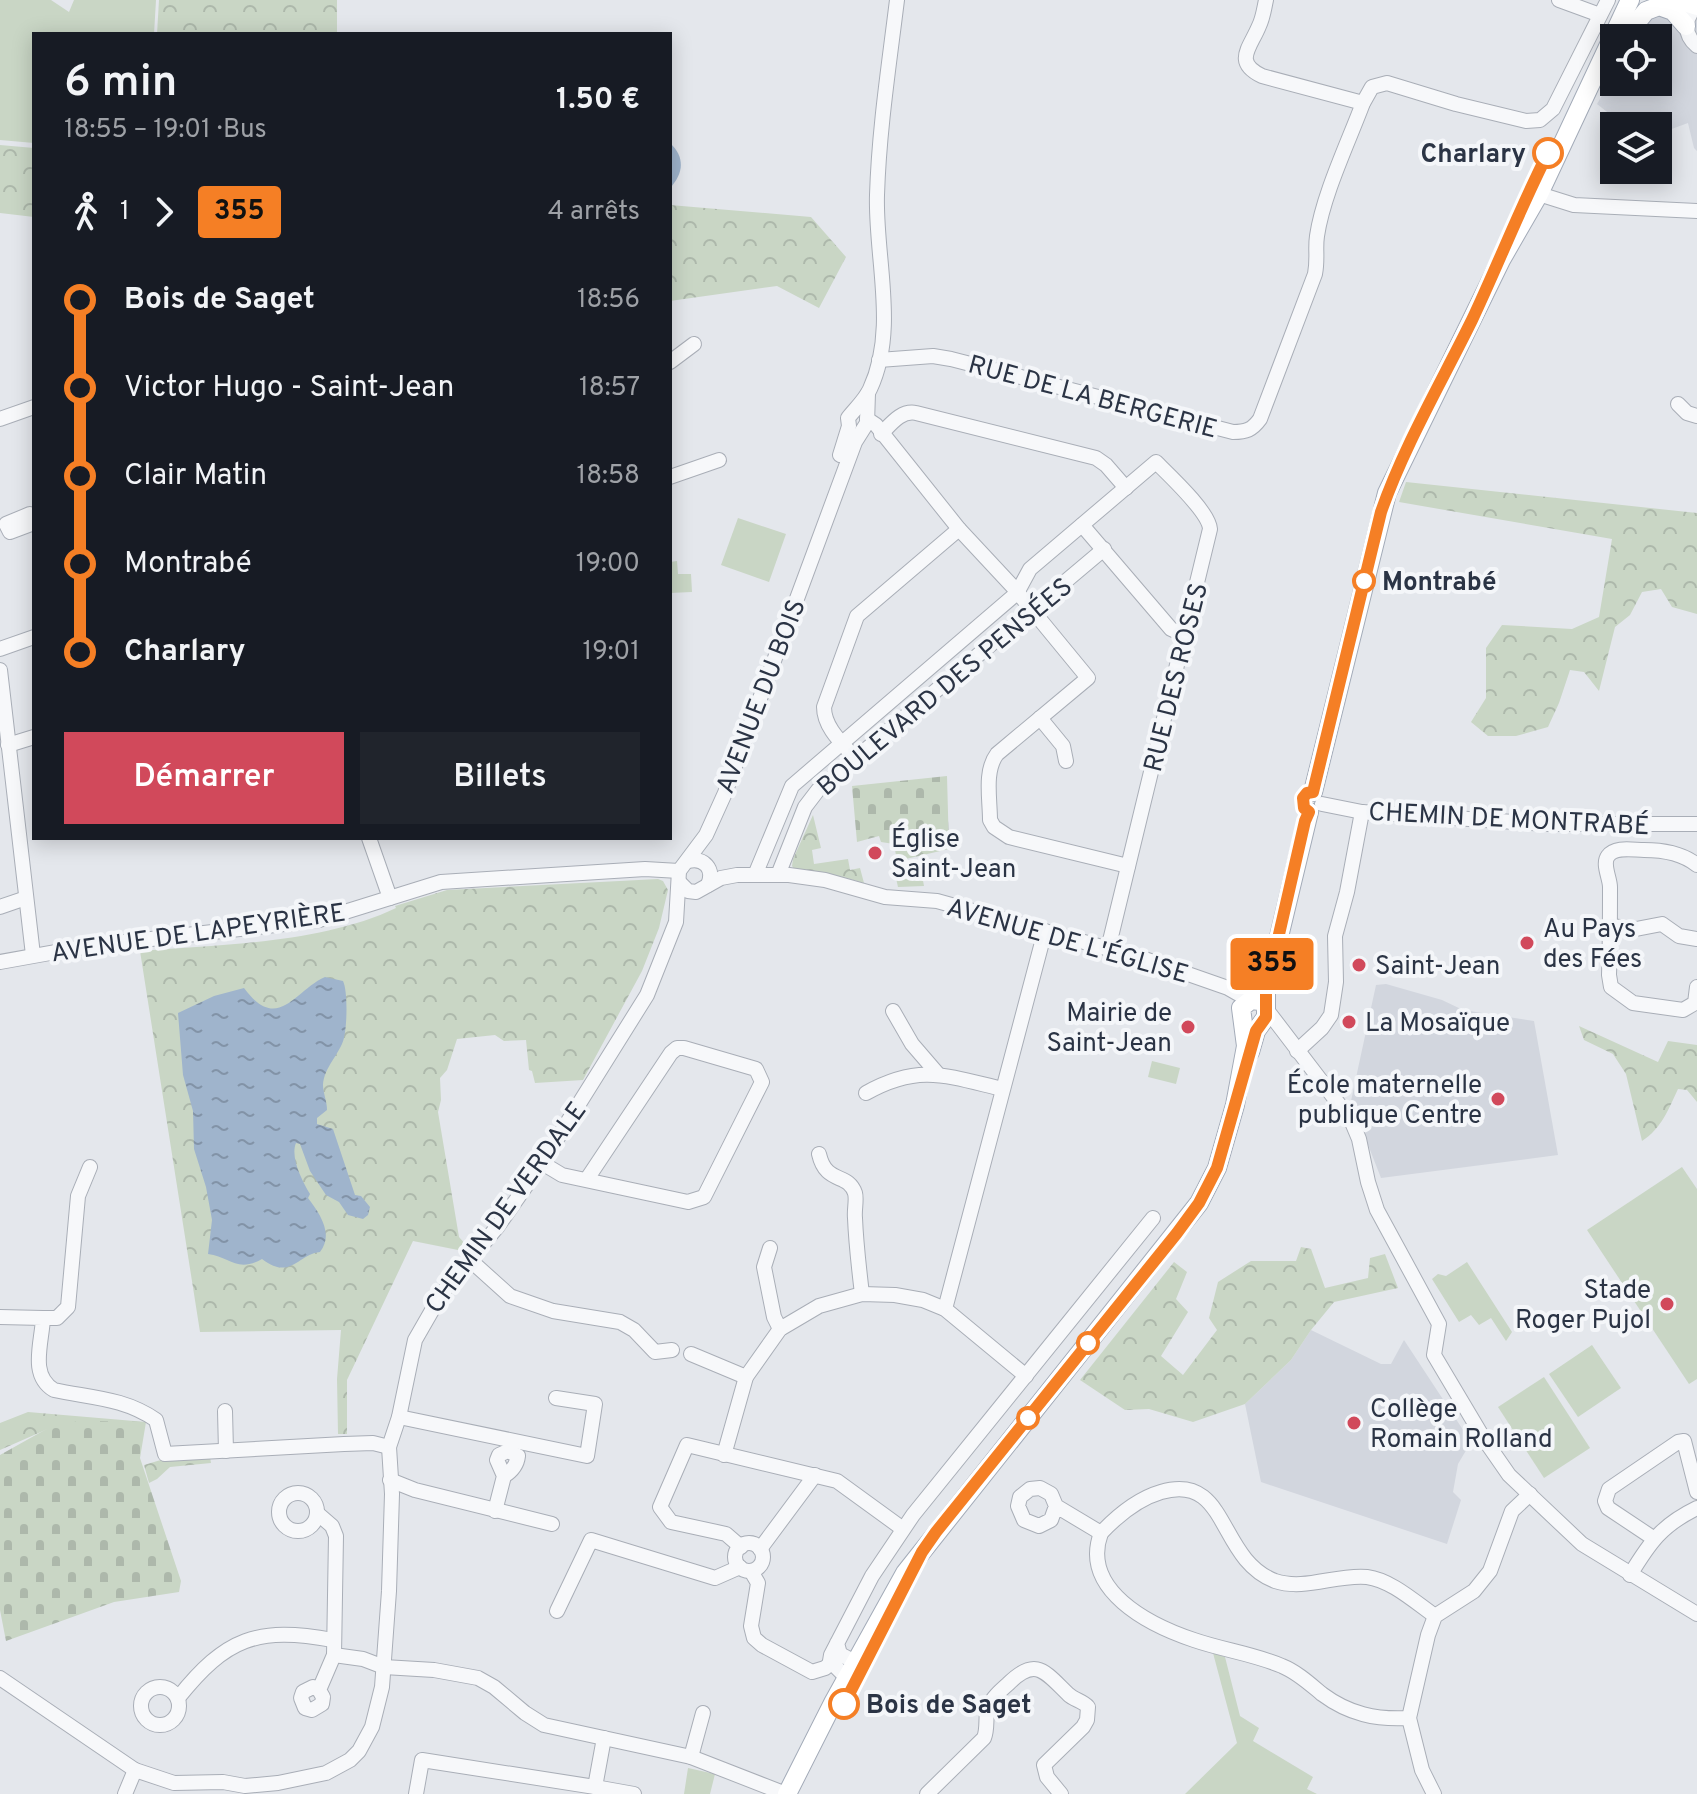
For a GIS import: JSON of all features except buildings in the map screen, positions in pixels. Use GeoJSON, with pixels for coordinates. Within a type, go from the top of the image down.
{"type":"FeatureCollection","features":[{"type":"Feature","properties":{"kind":"main road"},"geometry":{"type":"LineString","coordinates":[[1623,24],[1630,0]]}},
{"type":"Feature","properties":{"kind":"main road"},"geometry":{"type":"LineString","coordinates":[[1677,0],[1697,6]]}},
{"type":"Feature","properties":{"kind":"main road"},"geometry":{"type":"LineString","coordinates":[[1630,24],[1646,11],[1659,6],[1673,11],[1686,26]]}},
{"type":"Feature","properties":{"kind":"main road"},"geometry":{"type":"LineString","coordinates":[[1501,260],[1517,214],[1590,72],[1600,59]]}},
{"type":"Feature","properties":{"kind":"main road"},"geometry":{"type":"LineString","coordinates":[[786,1794],[845,1662],[922,1552],[1199,1203],[1221,1157],[1237,1097],[1258,989],[1315,803],[1387,493],[1501,260],[1539,194],[1600,70]]}},
{"type":"Feature","properties":{"kind":"main road"},"geometry":{"type":"LineString","coordinates":[[1590,88],[1600,73]]}},
{"type":"Feature","properties":{"kind":"main road"},"geometry":{"type":"LineString","coordinates":[[1254,1012],[1278,939],[1291,880]]}},
{"type":"Feature","properties":{"kind":"main road"},"geometry":{"type":"LineString","coordinates":[[799,1794],[845,1662]]}},
{"type":"Feature","properties":{"kind":"street","name":"AVENUE DU BOIS"},"geometry":{"type":"LineString","coordinates":[[682,871],[706,835],[737,760],[823,533],[879,362],[884,308],[877,227],[877,183],[897,0]]}},
{"type":"Feature","properties":{"kind":"street"},"geometry":{"type":"LineString","coordinates":[[1266,0],[1260,25],[1245,55],[1252,71],[1262,76],[1363,103],[1372,87],[1387,83],[1526,121],[1540,120],[1553,109],[1608,0]]}},
{"type":"Feature","properties":{"kind":"street"},"geometry":{"type":"LineString","coordinates":[[1559,0],[1600,15]]}},
{"type":"Feature","properties":{"kind":"street"},"geometry":{"type":"LineString","coordinates":[[1697,6],[1687,18],[1686,26],[1691,41],[1697,46]]}},
{"type":"Feature","properties":{"kind":"street","name":"RUE DE LA BERGERIE"},"geometry":{"type":"LineString","coordinates":[[879,362],[933,356],[951,359],[1233,432],[1246,432],[1255,427],[1260,419],[1315,274],[1319,257],[1316,239],[1324,210],[1363,103]]}},
{"type":"Feature","properties":{"kind":"street"},"geometry":{"type":"LineString","coordinates":[[1539,194],[1574,205],[1697,211]]}},
{"type":"Feature","properties":{"kind":"street"},"geometry":{"type":"LineString","coordinates":[[672,360],[694,344]]}},
{"type":"Feature","properties":{"kind":"street"},"geometry":{"type":"LineString","coordinates":[[1678,404],[1687,413],[1697,416]]}},
{"type":"Feature","properties":{"kind":"street"},"geometry":{"type":"LineString","coordinates":[[0,419],[32,408]]}},
{"type":"Feature","properties":{"kind":"street"},"geometry":{"type":"LineString","coordinates":[[881,434],[898,417],[916,413],[1096,458],[1126,488]]}},
{"type":"Feature","properties":{"kind":"street"},"geometry":{"type":"LineString","coordinates":[[860,422],[881,434],[1088,678],[992,761],[989,771],[990,820],[994,827],[1009,837],[1128,866]]}},
{"type":"Feature","properties":{"kind":"street"},"geometry":{"type":"LineString","coordinates":[[672,476],[719,460]]}},
{"type":"Feature","properties":{"kind":"street","name":"RUE DES ROSES"},"geometry":{"type":"LineString","coordinates":[[1108,949],[1210,523],[1156,462],[1126,488]]}},
{"type":"Feature","properties":{"kind":"street","name":"BOULEVARD DES PENSÉES"},"geometry":{"type":"LineString","coordinates":[[755,875],[792,786],[1017,593],[1030,569],[1126,488]]}},
{"type":"Feature","properties":{"kind":"street"},"geometry":{"type":"LineString","coordinates":[[1082,525],[1171,629],[1184,635]]}},
{"type":"Feature","properties":{"kind":"street"},"geometry":{"type":"LineString","coordinates":[[856,759],[827,725],[824,707],[853,622],[866,607],[959,529]]}},
{"type":"Feature","properties":{"kind":"street","name":"BOULEVARD DES PENSÉES"},"geometry":{"type":"LineString","coordinates":[[778,875],[811,798],[1104,549]]}},
{"type":"Feature","properties":{"kind":"street"},"geometry":{"type":"LineString","coordinates":[[0,649],[32,638]]}},
{"type":"Feature","properties":{"kind":"street"},"geometry":{"type":"LineString","coordinates":[[0,670],[8,745],[6,790],[33,955]]}},
{"type":"Feature","properties":{"kind":"street"},"geometry":{"type":"LineString","coordinates":[[1040,718],[1063,746],[1066,761]]}},
{"type":"Feature","properties":{"kind":"street"},"geometry":{"type":"LineString","coordinates":[[8,745],[32,738]]}},
{"type":"Feature","properties":{"kind":"street","name":"CHEMIN DE MONTRABÉ"},"geometry":{"type":"LineString","coordinates":[[1315,803],[1362,812],[1546,824],[1697,824]]}},
{"type":"Feature","properties":{"kind":"street"},"geometry":{"type":"LineString","coordinates":[[1362,812],[1335,936],[1336,982],[1331,1015],[1297,1051],[1355,1128],[1377,1210],[1439,1324],[1434,1348],[1437,1361],[1501,1466],[1582,1544],[1697,1614]]}},
{"type":"Feature","properties":{"kind":"street"},"geometry":{"type":"LineString","coordinates":[[1665,825],[1665,851]]}},
{"type":"Feature","properties":{"kind":"street","name":"AVENUE DU BOIS"},"geometry":{"type":"LineString","coordinates":[[706,835],[707,865]]}},
{"type":"Feature","properties":{"kind":"street"},"geometry":{"type":"LineString","coordinates":[[370,840],[390,898]]}},
{"type":"Feature","properties":{"kind":"street"},"geometry":{"type":"LineString","coordinates":[[1697,865],[1665,851],[1622,849],[1606,858],[1611,987],[1633,1003],[1683,1010],[1695,1003],[1697,987]]}},
{"type":"Feature","properties":{"kind":"street"},"geometry":{"type":"LineString","coordinates":[[697,860],[707,865],[710,871],[702,888],[688,891],[682,871],[697,860]]}},
{"type":"Feature","properties":{"kind":"street","name":"AVENUE DE L'ÉGLISE"},"geometry":{"type":"LineString","coordinates":[[707,865],[737,875],[825,880],[885,897],[937,901],[1145,959],[1228,988],[1297,1051]]}},
{"type":"Feature","properties":{"kind":"street","name":"AVENUE DE LAPEYRIÈRE"},"geometry":{"type":"LineString","coordinates":[[0,962],[151,938],[319,920],[441,882],[645,869],[682,871]]}},
{"type":"Feature","properties":{"kind":"street","name":"CHEMIN DE VERDALE"},"geometry":{"type":"LineString","coordinates":[[0,1678],[135,1770],[174,1783],[215,1783],[237,1791],[326,1773],[350,1760],[359,1751],[372,1727],[384,1667],[389,1591],[389,1447],[399,1417],[415,1340],[433,1306],[498,1226],[542,1163],[647,995],[676,922],[682,871]]}},
{"type":"Feature","properties":{"kind":"street","name":"AVENUE DE L'ÉGLISE"},"geometry":{"type":"LineString","coordinates":[[702,888],[737,875]]}},
{"type":"Feature","properties":{"kind":"street","name":"CHEMIN DE VERDALE"},"geometry":{"type":"LineString","coordinates":[[676,922],[702,888]]}},
{"type":"Feature","properties":{"kind":"street"},"geometry":{"type":"LineString","coordinates":[[0,907],[26,898]]}},
{"type":"Feature","properties":{"kind":"street"},"geometry":{"type":"LineString","coordinates":[[1611,926],[1636,929],[1662,924],[1679,936],[1697,939]]}},
{"type":"Feature","properties":{"kind":"street"},"geometry":{"type":"LineString","coordinates":[[945,1309],[1045,931]]}},
{"type":"Feature","properties":{"kind":"street"},"geometry":{"type":"LineString","coordinates":[[893,1011],[912,1044],[937,1073]]}},
{"type":"Feature","properties":{"kind":"street"},"geometry":{"type":"LineString","coordinates":[[542,1163],[562,1175],[688,1202],[704,1197],[762,1082],[756,1069],[677,1048],[587,1179]]}},
{"type":"Feature","properties":{"kind":"street"},"geometry":{"type":"LineString","coordinates":[[866,1093],[890,1081],[937,1073],[1002,1089]]}},
{"type":"Feature","properties":{"kind":"street"},"geometry":{"type":"LineString","coordinates":[[819,1154],[822,1167],[829,1174],[849,1183],[856,1195],[862,1294]]}},
{"type":"Feature","properties":{"kind":"street"},"geometry":{"type":"LineString","coordinates":[[0,1317],[57,1318],[68,1307],[78,1196],[90,1167]]}},
{"type":"Feature","properties":{"kind":"street"},"geometry":{"type":"LineString","coordinates":[[760,1549],[751,1544],[741,1547],[736,1554],[758,1583],[751,1626],[754,1638],[812,1672],[845,1662],[868,1583],[903,1529],[1153,1218]]}},
{"type":"Feature","properties":{"kind":"street"},"geometry":{"type":"LineString","coordinates":[[770,1248],[764,1267],[774,1317],[780,1329]]}},
{"type":"Feature","properties":{"kind":"street"},"geometry":{"type":"LineString","coordinates":[[470,1260],[510,1296],[553,1311],[620,1322],[634,1330],[655,1352],[672,1350]]}},
{"type":"Feature","properties":{"kind":"street"},"geometry":{"type":"LineString","coordinates":[[724,1455],[746,1377],[780,1329],[819,1306],[862,1294],[909,1298],[945,1309],[1026,1376],[1040,1403]]}},
{"type":"Feature","properties":{"kind":"street"},"geometry":{"type":"LineString","coordinates":[[43,1318],[39,1372],[46,1385],[54,1390],[127,1403],[141,1410],[156,1420],[165,1454],[373,1443],[389,1447]]}},
{"type":"Feature","properties":{"kind":"street"},"geometry":{"type":"LineString","coordinates":[[691,1354],[746,1377]]}},
{"type":"Feature","properties":{"kind":"street"},"geometry":{"type":"LineString","coordinates":[[1026,1376],[1056,1384]]}},
{"type":"Feature","properties":{"kind":"street"},"geometry":{"type":"LineString","coordinates":[[399,1417],[587,1456],[595,1404],[556,1398]]}},
{"type":"Feature","properties":{"kind":"street"},"geometry":{"type":"LineString","coordinates":[[225,1411],[226,1451]]}},
{"type":"Feature","properties":{"kind":"street"},"geometry":{"type":"LineString","coordinates":[[1653,1538],[1608,1508],[1605,1501],[1609,1489],[1684,1441],[1697,1492]]}},
{"type":"Feature","properties":{"kind":"street"},"geometry":{"type":"LineString","coordinates":[[741,1547],[726,1534],[671,1522],[660,1507],[687,1445],[847,1485],[903,1529]]}},
{"type":"Feature","properties":{"kind":"street"},"geometry":{"type":"LineString","coordinates":[[557,1611],[591,1540],[715,1578],[762,1563],[760,1549],[815,1475]]}},
{"type":"Feature","properties":{"kind":"street"},"geometry":{"type":"LineString","coordinates":[[495,1511],[504,1476]]}},
{"type":"Feature","properties":{"kind":"street"},"geometry":{"type":"LineString","coordinates":[[390,1480],[415,1490],[552,1524]]}},
{"type":"Feature","properties":{"kind":"street"},"geometry":{"type":"LineString","coordinates":[[1409,1718],[1372,1718],[1356,1713],[1338,1705],[1288,1668],[1196,1641],[1157,1625],[1120,1600],[1099,1574],[1096,1554],[1101,1533],[1125,1510],[1156,1493],[1177,1488],[1195,1490],[1213,1506],[1241,1556],[1260,1574],[1290,1584],[1368,1577],[1386,1583],[1435,1616]]}},
{"type":"Feature","properties":{"kind":"street"},"geometry":{"type":"LineString","coordinates":[[1434,1794],[1422,1770],[1409,1718],[1435,1616],[1474,1591],[1490,1571],[1512,1511],[1530,1494]]}},
{"type":"Feature","properties":{"kind":"street"},"geometry":{"type":"LineString","coordinates":[[1056,1506],[1101,1533]]}},
{"type":"Feature","properties":{"kind":"street"},"geometry":{"type":"LineString","coordinates":[[1630,1575],[1653,1538],[1676,1518],[1697,1508]]}},
{"type":"Feature","properties":{"kind":"street"},"geometry":{"type":"LineString","coordinates":[[317,1513],[332,1526],[336,1536],[334,1655],[319,1690]]}},
{"type":"Feature","properties":{"kind":"street"},"geometry":{"type":"LineString","coordinates":[[178,1698],[210,1661],[243,1641],[275,1635],[305,1635],[333,1640]]}},
{"type":"Feature","properties":{"kind":"street"},"geometry":{"type":"LineString","coordinates":[[334,1655],[363,1659],[384,1667],[434,1670],[478,1678],[544,1725],[691,1757],[786,1794]]}},
{"type":"Feature","properties":{"kind":"street"},"geometry":{"type":"LineString","coordinates":[[927,1794],[984,1738],[989,1706],[994,1698],[1022,1671],[1039,1668],[1072,1697],[1086,1704],[1089,1712],[1083,1727],[1044,1765],[1047,1777],[1061,1794]]}},
{"type":"Feature","properties":{"kind":"street"},"geometry":{"type":"LineString","coordinates":[[691,1757],[703,1713]]}},
{"type":"Feature","properties":{"kind":"street"},"geometry":{"type":"LineString","coordinates":[[595,1787],[604,1738]]}},
{"type":"Feature","properties":{"kind":"street"},"geometry":{"type":"LineString","coordinates":[[416,1794],[422,1760],[634,1794]]}},
{"type":"Feature","properties":{"kind":"street"},"geometry":{"type":"LineString","coordinates":[[125,1794],[135,1770]]}},
{"type":"Feature","properties":{"kind":"street","name":"CHEMIN DE VERDALE"},"geometry":{"type":"LineString","coordinates":[[259,1794],[278,1783]]}},
{"type":"Feature","properties":{"kind":"shaded area"},"geometry":{"type":"Polygon","coordinates":[[[1697,0],[1697,151],[1688,123],[1672,129],[1672,112],[1607,112],[1597,104],[1602,96],[1672,96],[1672,24],[1644,24],[1647,19],[1697,0]]]}},
{"type":"Feature","properties":{"kind":"shaded area"},"geometry":{"type":"Polygon","coordinates":[[[1386,984],[1442,1000],[1463,1010],[1534,1021],[1558,1155],[1381,1178],[1351,1101],[1376,985],[1386,984]]]}},
{"type":"Feature","properties":{"kind":"shaded area","name":"Collège Romain Rolland"},"geometry":{"type":"Polygon","coordinates":[[[1311,1330],[1381,1364],[1391,1364],[1404,1340],[1471,1442],[1458,1464],[1453,1492],[1461,1500],[1447,1544],[1261,1482],[1245,1404],[1291,1360],[1311,1330]]]}},
{"type":"Feature","properties":{"kind":"green space"},"geometry":{"type":"Polygon","coordinates":[[[0,0],[51,0],[69,12],[74,0],[156,0],[154,32],[32,32],[32,143],[0,140],[0,0]]]}},
{"type":"Feature","properties":{"kind":"green space"},"geometry":{"type":"Polygon","coordinates":[[[159,0],[337,0],[337,32],[157,32],[159,0]]]}},
{"type":"Feature","properties":{"kind":"green space"},"geometry":{"type":"Polygon","coordinates":[[[0,145],[32,148],[32,217],[0,213],[0,145]]]}},
{"type":"Feature","properties":{"kind":"green space"},"geometry":{"type":"Polygon","coordinates":[[[672,205],[811,217],[846,257],[819,308],[777,286],[672,301],[672,205]]]}},
{"type":"Feature","properties":{"kind":"green space"},"geometry":{"type":"Polygon","coordinates":[[[1406,482],[1697,513],[1697,614],[1672,607],[1661,589],[1642,592],[1630,615],[1615,627],[1599,691],[1584,672],[1570,670],[1548,727],[1516,736],[1488,736],[1471,722],[1486,698],[1486,648],[1502,625],[1572,629],[1599,617],[1612,539],[1399,502],[1406,482]]]}},
{"type":"Feature","properties":{"kind":"green space"},"geometry":{"type":"Polygon","coordinates":[[[738,518],[786,534],[769,582],[721,565],[738,518]]]}},
{"type":"Feature","properties":{"kind":"green space"},"geometry":{"type":"Polygon","coordinates":[[[677,561],[678,574],[691,574],[692,592],[672,593],[672,562],[677,561]]]}},
{"type":"Feature","properties":{"kind":"green space"},"geometry":{"type":"Polygon","coordinates":[[[947,776],[949,849],[897,861],[894,844],[881,842],[879,836],[857,842],[852,786],[947,776]]]}},
{"type":"Feature","properties":{"kind":"green space"},"geometry":{"type":"Polygon","coordinates":[[[813,815],[821,848],[812,850],[814,864],[848,859],[850,870],[860,868],[864,883],[795,870],[792,866],[813,815]]]}},
{"type":"Feature","properties":{"kind":"green space"},"geometry":{"type":"Polygon","coordinates":[[[920,865],[924,886],[898,887],[894,869],[920,865]]]}},
{"type":"Feature","properties":{"kind":"green space"},"geometry":{"type":"Polygon","coordinates":[[[658,879],[668,890],[659,928],[642,971],[583,1080],[535,1083],[529,1070],[526,1040],[504,1041],[495,1035],[457,1039],[447,1070],[440,1078],[438,1112],[459,1237],[467,1246],[463,1251],[413,1241],[347,1380],[347,1434],[338,1434],[337,1379],[341,1330],[200,1332],[140,951],[237,944],[336,929],[447,890],[658,879]]]}},
{"type":"Feature","properties":{"kind":"green space"},"geometry":{"type":"Polygon","coordinates":[[[1579,1026],[1658,1062],[1668,1041],[1697,1045],[1697,1102],[1687,1090],[1678,1089],[1660,1124],[1642,1141],[1626,1074],[1613,1054],[1584,1040],[1579,1026]]]}},
{"type":"Feature","properties":{"kind":"green space"},"geometry":{"type":"Polygon","coordinates":[[[1152,1061],[1180,1068],[1176,1084],[1148,1077],[1152,1061]]]}},
{"type":"Feature","properties":{"kind":"green space","name":"Stade Roger Pujol"},"geometry":{"type":"Polygon","coordinates":[[[1682,1167],[1697,1189],[1697,1379],[1689,1384],[1587,1230],[1682,1167]]]}},
{"type":"Feature","properties":{"kind":"green space"},"geometry":{"type":"Polygon","coordinates":[[[1301,1247],[1311,1249],[1325,1288],[1368,1278],[1370,1258],[1385,1254],[1398,1288],[1334,1302],[1291,1360],[1245,1404],[1193,1422],[1149,1409],[1125,1410],[1080,1380],[1174,1262],[1187,1272],[1176,1299],[1188,1312],[1161,1356],[1183,1375],[1217,1330],[1209,1318],[1218,1282],[1251,1261],[1296,1261],[1301,1247]]]}},
{"type":"Feature","properties":{"kind":"green space"},"geometry":{"type":"Polygon","coordinates":[[[1467,1262],[1512,1332],[1506,1341],[1491,1318],[1479,1325],[1471,1315],[1459,1322],[1432,1279],[1438,1274],[1446,1276],[1467,1262]]]}},
{"type":"Feature","properties":{"kind":"green space"},"geometry":{"type":"Polygon","coordinates":[[[1592,1345],[1621,1388],[1578,1417],[1549,1374],[1592,1345]]]}},
{"type":"Feature","properties":{"kind":"green space"},"geometry":{"type":"Polygon","coordinates":[[[1544,1377],[1590,1448],[1544,1478],[1498,1407],[1544,1377]]]}},
{"type":"Feature","properties":{"kind":"green space"},"geometry":{"type":"Polygon","coordinates":[[[28,1412],[146,1422],[50,1428],[0,1450],[0,1423],[28,1412]]]}},
{"type":"Feature","properties":{"kind":"green space"},"geometry":{"type":"Polygon","coordinates":[[[79,1421],[146,1422],[140,1458],[181,1581],[179,1592],[114,1602],[6,1641],[0,1610],[0,1455],[50,1427],[79,1421]]]}},
{"type":"Feature","properties":{"kind":"green space"},"geometry":{"type":"Polygon","coordinates":[[[210,1457],[211,1463],[170,1467],[149,1483],[144,1465],[164,1459],[210,1457]]]}},
{"type":"Feature","properties":{"kind":"green space"},"geometry":{"type":"Polygon","coordinates":[[[1213,1653],[1225,1657],[1240,1716],[1259,1728],[1253,1741],[1313,1777],[1307,1789],[1317,1794],[1185,1794],[1237,1743],[1213,1653]]]}},
{"type":"Feature","properties":{"kind":"green space"},"geometry":{"type":"Polygon","coordinates":[[[688,1768],[715,1774],[710,1794],[684,1794],[688,1768]]]}},
{"type":"Feature","properties":{"kind":"water"},"geometry":{"type":"Polygon","coordinates":[[[672,145],[680,159],[678,177],[672,185],[672,145]]]}},
{"type":"Feature","properties":{"kind":"water"},"geometry":{"type":"Polygon","coordinates":[[[325,977],[343,981],[346,1017],[342,1044],[324,1078],[327,1110],[317,1118],[317,1124],[333,1129],[355,1195],[361,1196],[370,1207],[368,1215],[363,1219],[348,1215],[339,1202],[326,1195],[310,1171],[300,1144],[296,1143],[298,1169],[310,1194],[308,1198],[326,1231],[320,1252],[287,1267],[272,1265],[262,1259],[246,1265],[208,1254],[212,1220],[194,1149],[193,1111],[183,1075],[178,1013],[214,996],[244,988],[267,1008],[277,1008],[325,977]]]}},
{"type":"Feature","properties":{"kind":"bus line","name":"355"},"geometry":{"type":"LineString","coordinates":[[844,1704],[922,1552],[966,1493],[1177,1233],[1199,1203],[1217,1168],[1256,1031],[1266,1017],[1266,991],[1309,812],[1302,802],[1307,793],[1313,792],[1387,493],[1501,260],[1517,214],[1548,153]]}},
{"type":"Feature","properties":{"kind":"place","name":"Charlary"},"geometry":{"type":"Point","coordinates":[1548,153]}},
{"type":"Feature","properties":{"kind":"place","name":"Montrabé"},"geometry":{"type":"Point","coordinates":[1364,581]}},
{"type":"Feature","properties":{"kind":"place","name":"Église Saint-Jean"},"geometry":{"type":"Point","coordinates":[875,853]}},
{"type":"Feature","properties":{"kind":"place","name":"Au Pays des Fées"},"geometry":{"type":"Point","coordinates":[1527,943]}},
{"type":"Feature","properties":{"kind":"place","name":"Saint-Jean"},"geometry":{"type":"Point","coordinates":[1359,965]}},
{"type":"Feature","properties":{"kind":"place","name":"La Mosaïque"},"geometry":{"type":"Point","coordinates":[1349,1022]}},
{"type":"Feature","properties":{"kind":"place","name":"Mairie de Saint-Jean"},"geometry":{"type":"Point","coordinates":[1188,1027]}},
{"type":"Feature","properties":{"kind":"place","name":"École maternelle publique Centre"},"geometry":{"type":"Point","coordinates":[1498,1099]}},
{"type":"Feature","properties":{"kind":"place","name":"Stade Roger Pujol"},"geometry":{"type":"Point","coordinates":[1667,1304]}},
{"type":"Feature","properties":{"kind":"place","name":"Collège Romain Rolland"},"geometry":{"type":"Point","coordinates":[1354,1423]}},
{"type":"Feature","properties":{"kind":"place","name":"Bois de Saget"},"geometry":{"type":"Point","coordinates":[844,1704]}}]}
